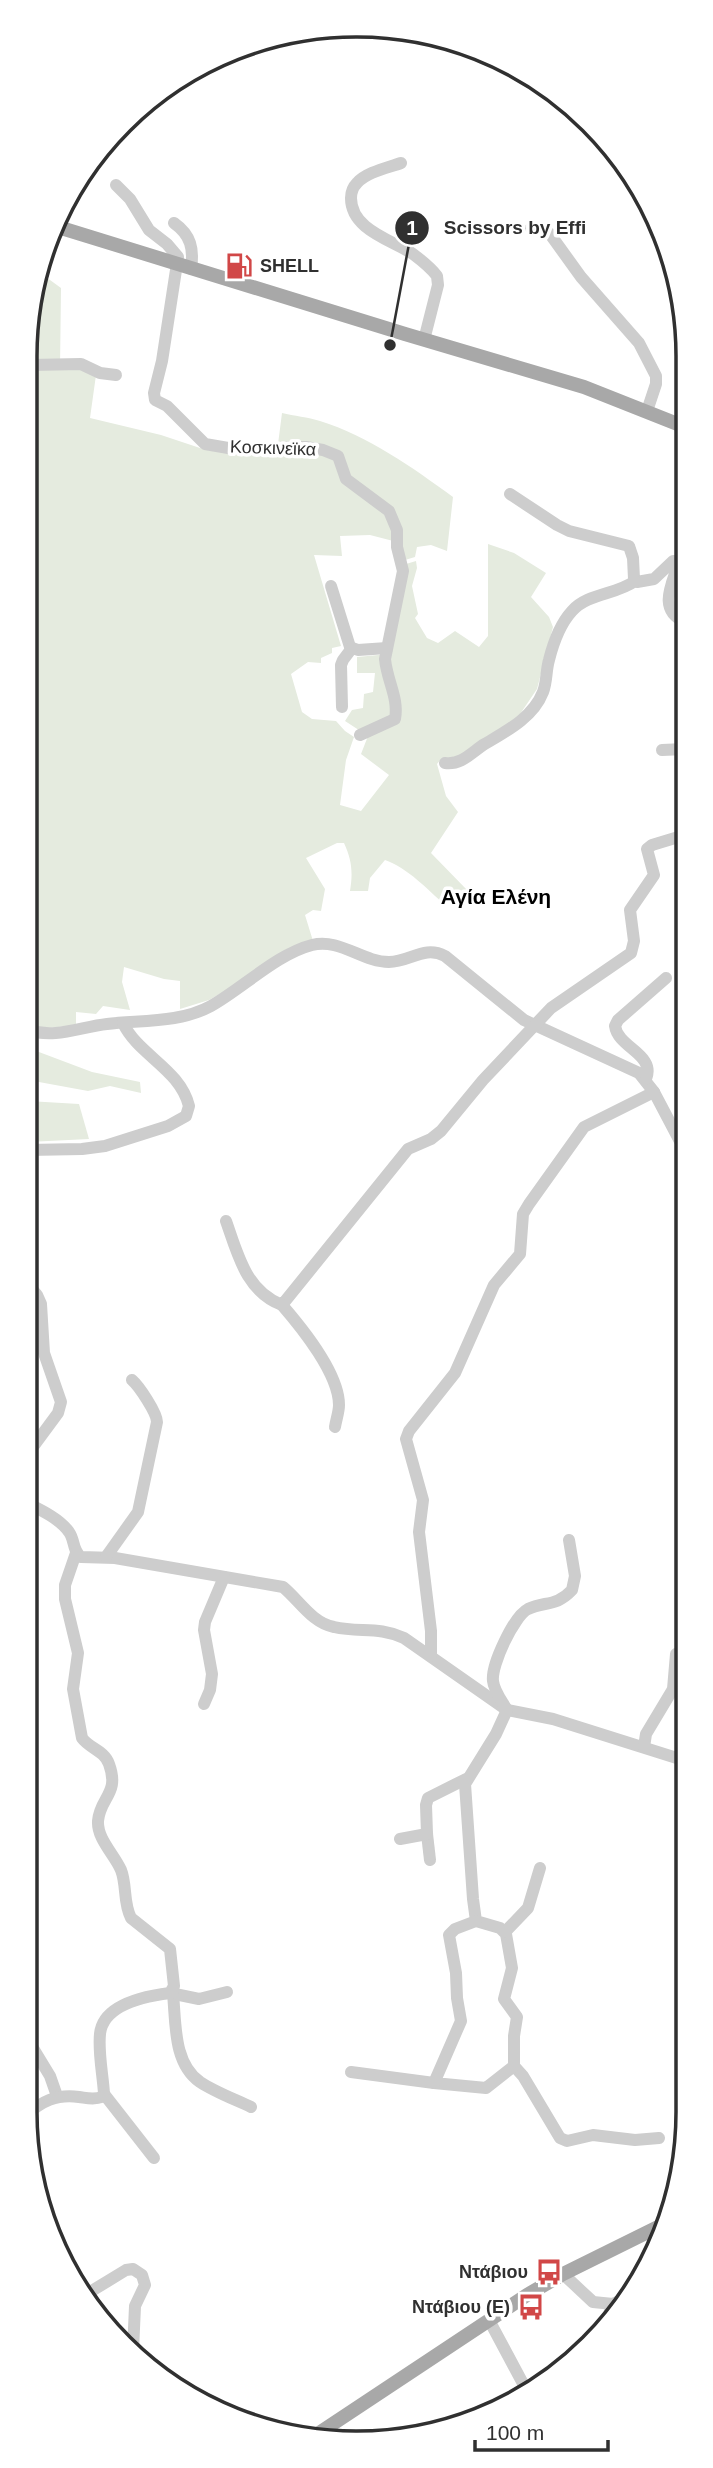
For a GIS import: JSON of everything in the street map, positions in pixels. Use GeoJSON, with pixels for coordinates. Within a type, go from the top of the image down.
{"type":"FeatureCollection","features":[{"type":"Feature","properties":{"kind":"main road"},"geometry":{"type":"LineString","coordinates":[[63,229],[565,381],[676,423]]}},
{"type":"Feature","properties":{"kind":"main road"},"geometry":{"type":"LineString","coordinates":[[324,2430],[563,2274],[652,2235]]}},
{"type":"Feature","properties":{"kind":"street"},"geometry":{"type":"LineString","coordinates":[[401,163],[357,183],[351,196],[352,204],[362,222],[374,233],[412,254],[437,276],[438,285],[424,340]]}},
{"type":"Feature","properties":{"kind":"street"},"geometry":{"type":"LineString","coordinates":[[116,186],[130,199],[149,230],[176,253],[185,267]]}},
{"type":"Feature","properties":{"kind":"street"},"geometry":{"type":"LineString","coordinates":[[174,223],[183,229],[192,245],[185,267]]}},
{"type":"Feature","properties":{"kind":"street"},"geometry":{"type":"LineString","coordinates":[[531,229],[543,229],[550,234],[581,277],[639,343],[656,376],[647,411]]}},
{"type":"Feature","properties":{"kind":"street","name":"Κοσκινεϊκα"},"geometry":{"type":"LineString","coordinates":[[185,267],[153,398],[167,406],[205,444],[234,449],[306,447],[338,456],[344,476],[389,511],[397,530],[397,547],[403,571],[385,659],[386,674],[397,706],[395,719],[360,734]]}},
{"type":"Feature","properties":{"kind":"street"},"geometry":{"type":"LineString","coordinates":[[37,365],[81,364],[100,373],[116,375]]}},
{"type":"Feature","properties":{"kind":"street"},"geometry":{"type":"LineString","coordinates":[[510,494],[557,526],[629,546],[635,581]]}},
{"type":"Feature","properties":{"kind":"street"},"geometry":{"type":"LineString","coordinates":[[445,763],[460,762],[501,736],[533,707],[542,693],[555,641],[575,607],[588,599],[626,587],[635,581],[654,579],[673,561],[676,562]]}},
{"type":"Feature","properties":{"kind":"street"},"geometry":{"type":"LineString","coordinates":[[676,570],[668,604],[676,616]]}},
{"type":"Feature","properties":{"kind":"street"},"geometry":{"type":"LineString","coordinates":[[331,586],[352,648],[387,648]]}},
{"type":"Feature","properties":{"kind":"street"},"geometry":{"type":"LineString","coordinates":[[342,707],[341,665],[352,648]]}},
{"type":"Feature","properties":{"kind":"street"},"geometry":{"type":"LineString","coordinates":[[662,750],[676,749]]}},
{"type":"Feature","properties":{"kind":"street"},"geometry":{"type":"LineString","coordinates":[[282,1306],[400,1157],[415,1144],[431,1139],[441,1131],[482,1080],[564,997],[631,953],[634,942],[630,911],[654,875],[648,849],[652,845],[676,838]]}},
{"type":"Feature","properties":{"kind":"street"},"geometry":{"type":"LineString","coordinates":[[37,1031],[55,1034],[203,1010],[295,951],[323,944],[387,962],[402,960],[425,951],[437,952],[507,1008],[534,1025],[628,1067],[646,1079],[676,1134]]}},
{"type":"Feature","properties":{"kind":"street"},"geometry":{"type":"LineString","coordinates":[[646,1079],[649,1072],[647,1064],[618,1036],[615,1026],[618,1020],[666,978]]}},
{"type":"Feature","properties":{"kind":"street"},"geometry":{"type":"LineString","coordinates":[[37,1150],[99,1147],[167,1126],[186,1116],[189,1106],[183,1092],[164,1067],[132,1038],[123,1023]]}},
{"type":"Feature","properties":{"kind":"street"},"geometry":{"type":"LineString","coordinates":[[431,1656],[431,1631],[419,1532],[423,1500],[406,1439],[409,1431],[455,1373],[494,1285],[520,1254],[523,1214],[575,1138],[584,1127],[594,1121],[654,1092]]}},
{"type":"Feature","properties":{"kind":"street"},"geometry":{"type":"LineString","coordinates":[[226,1221],[240,1262],[257,1290],[268,1300],[282,1306],[321,1356],[333,1381],[339,1404],[335,1427]]}},
{"type":"Feature","properties":{"kind":"street"},"geometry":{"type":"LineString","coordinates":[[37,1295],[41,1304],[44,1353],[61,1402],[58,1413],[37,1441]]}},
{"type":"Feature","properties":{"kind":"street"},"geometry":{"type":"LineString","coordinates":[[106,1557],[138,1512],[157,1422],[155,1411],[132,1380]]}},
{"type":"Feature","properties":{"kind":"street"},"geometry":{"type":"LineString","coordinates":[[37,1509],[64,1526],[70,1534],[76,1553],[65,1585],[65,1600],[78,1653],[73,1689],[82,1738],[104,1755],[108,1762],[113,1783],[98,1819],[100,1833],[121,1870],[127,1912],[170,1949],[174,1986],[171,1994],[182,2060],[188,2071],[201,2082],[251,2106]]}},
{"type":"Feature","properties":{"kind":"street"},"geometry":{"type":"LineString","coordinates":[[507,1710],[495,1688],[494,1670],[507,1638],[521,1614],[553,1603],[572,1590],[575,1576],[569,1540]]}},
{"type":"Feature","properties":{"kind":"street"},"geometry":{"type":"LineString","coordinates":[[76,1553],[83,1558],[106,1557],[282,1587],[296,1597],[315,1619],[333,1627],[388,1630],[404,1638],[507,1710],[552,1719],[676,1758]]}},
{"type":"Feature","properties":{"kind":"street"},"geometry":{"type":"LineString","coordinates":[[205,1704],[212,1674],[205,1622],[224,1577]]}},
{"type":"Feature","properties":{"kind":"street"},"geometry":{"type":"LineString","coordinates":[[644,1747],[646,1734],[673,1689],[676,1654]]}},
{"type":"Feature","properties":{"kind":"street"},"geometry":{"type":"LineString","coordinates":[[430,1860],[426,1805],[428,1798],[466,1779],[496,1734],[507,1710]]}},
{"type":"Feature","properties":{"kind":"street"},"geometry":{"type":"LineString","coordinates":[[466,1779],[472,1899],[476,1921]]}},
{"type":"Feature","properties":{"kind":"street"},"geometry":{"type":"LineString","coordinates":[[400,1839],[427,1834]]}},
{"type":"Feature","properties":{"kind":"street"},"geometry":{"type":"LineString","coordinates":[[505,1932],[528,1908],[540,1868]]}},
{"type":"Feature","properties":{"kind":"street"},"geometry":{"type":"LineString","coordinates":[[434,2083],[461,2021],[449,1935],[455,1929],[476,1921],[505,1932],[512,1968],[504,1999],[517,2017],[514,2066],[562,2139],[570,2140],[593,2134],[635,2140],[659,2138]]}},
{"type":"Feature","properties":{"kind":"street"},"geometry":{"type":"LineString","coordinates":[[154,2158],[104,2094],[100,2033],[105,2019],[144,1996],[171,1994],[199,1999],[227,1992]]}},
{"type":"Feature","properties":{"kind":"street"},"geometry":{"type":"LineString","coordinates":[[37,2059],[50,2076],[57,2096]]}},
{"type":"Feature","properties":{"kind":"street"},"geometry":{"type":"LineString","coordinates":[[351,2073],[486,2088],[514,2066]]}},
{"type":"Feature","properties":{"kind":"street"},"geometry":{"type":"LineString","coordinates":[[37,2108],[57,2096],[95,2100],[104,2094]]}},
{"type":"Feature","properties":{"kind":"street"},"geometry":{"type":"LineString","coordinates":[[92,2291],[126,2270],[133,2269],[142,2276],[145,2285],[135,2306],[134,2342]]}},
{"type":"Feature","properties":{"kind":"street"},"geometry":{"type":"LineString","coordinates":[[563,2274],[593,2302],[612,2304]]}},
{"type":"Feature","properties":{"kind":"street"},"geometry":{"type":"LineString","coordinates":[[489,2320],[523,2383]]}},
{"type":"Feature","properties":{"kind":"shaded area"},"geometry":{"type":"Polygon","coordinates":[[[47,278],[61,288],[60,368],[82,367],[96,375],[90,418],[161,435],[206,450],[277,452],[282,413],[311,418],[338,427],[372,444],[453,497],[447,551],[431,545],[417,547],[415,557],[405,560],[401,543],[370,535],[340,536],[342,556],[314,555],[341,646],[332,648],[332,653],[321,658],[321,663],[308,662],[291,674],[302,712],[312,719],[336,721],[354,737],[346,760],[340,805],[361,811],[389,775],[361,754],[368,736],[345,721],[352,710],[363,708],[364,694],[373,692],[375,673],[357,673],[357,657],[389,654],[406,564],[416,561],[412,586],[418,614],[415,618],[427,638],[438,643],[455,631],[479,647],[488,636],[488,544],[514,553],[546,573],[531,597],[549,617],[553,627],[537,689],[516,720],[453,761],[442,758],[437,764],[446,796],[458,812],[431,853],[468,891],[445,905],[410,874],[385,860],[370,878],[368,891],[350,891],[352,872],[349,855],[344,843],[337,843],[306,858],[325,889],[321,911],[313,910],[305,915],[313,941],[209,1000],[180,1009],[180,981],[124,967],[122,982],[130,1010],[103,1006],[96,1014],[76,1012],[76,1025],[37,1028],[37,336],[47,278]]]}},
{"type":"Feature","properties":{"kind":"shaded area"},"geometry":{"type":"Polygon","coordinates":[[[37,1051],[92,1072],[140,1082],[141,1093],[110,1086],[88,1091],[37,1082],[37,1051]]]}},
{"type":"Feature","properties":{"kind":"shaded area"},"geometry":{"type":"Polygon","coordinates":[[[37,1102],[79,1104],[89,1139],[37,1142],[37,1102]]]}},
{"type":"Feature","properties":{"kind":"place","name":"SHELL"},"geometry":{"type":"Point","coordinates":[239,266]}},
{"type":"Feature","properties":{"kind":"place","name":"Scissors by Effi"},"geometry":{"type":"Point","coordinates":[390,345]}},
{"type":"Feature","properties":{"kind":"place","name":"Ντάβιου"},"geometry":{"type":"Point","coordinates":[549,2272]}},
{"type":"Feature","properties":{"kind":"place","name":"Ντάβιου (E)"},"geometry":{"type":"Point","coordinates":[531,2307]}},
{"type":"Feature","properties":{"kind":"district","name":"Αγία Ελένη"},"geometry":{"type":"Point","coordinates":[496,897]}}]}
